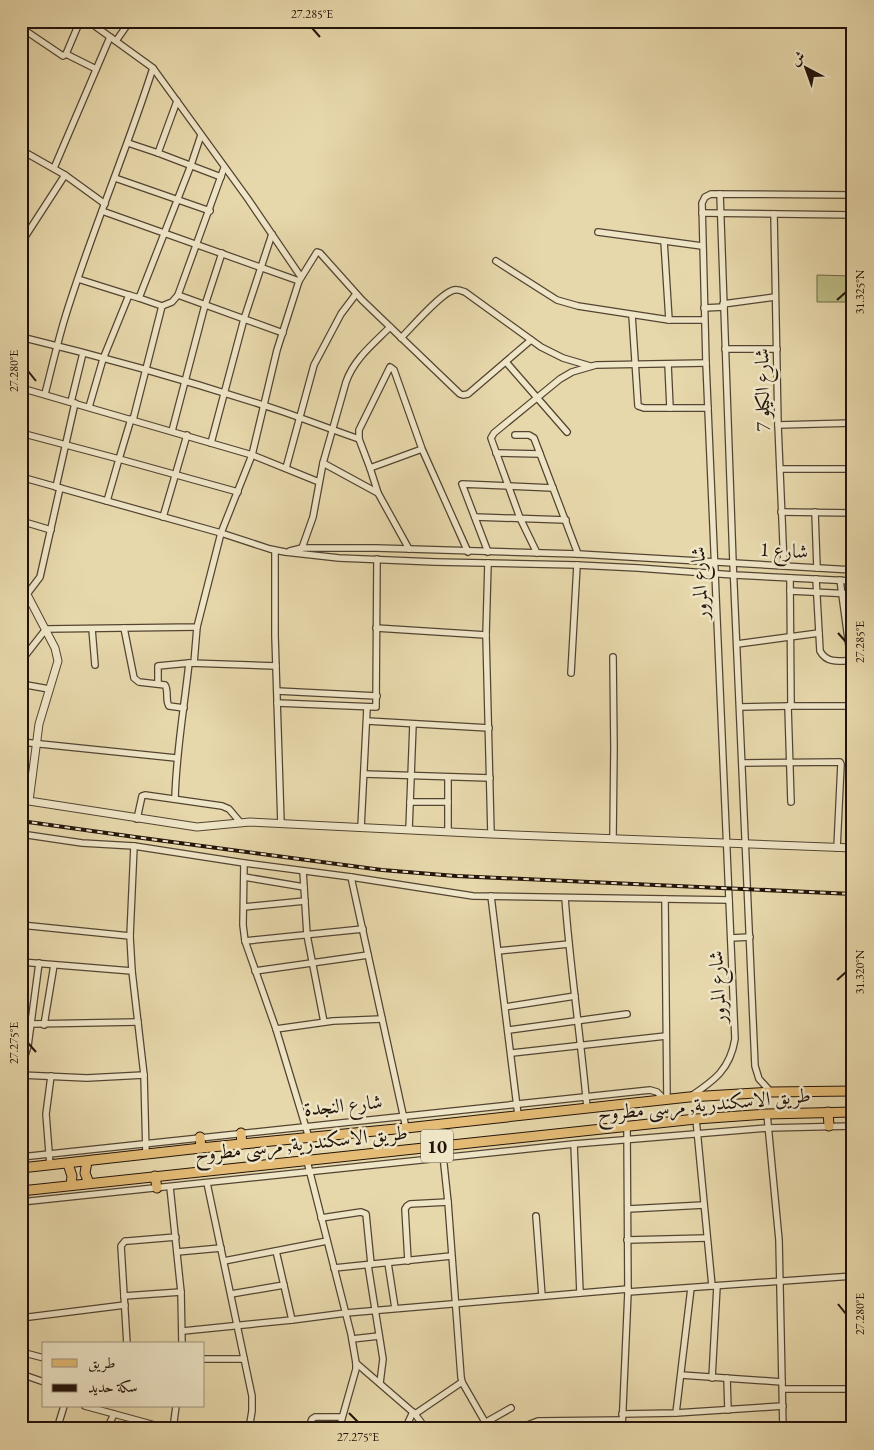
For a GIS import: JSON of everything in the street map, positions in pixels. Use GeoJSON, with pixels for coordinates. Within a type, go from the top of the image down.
{"type":"FeatureCollection","features":[{"type":"Feature","properties":{"kind":"main road","name":"طريق الاسكندرية, مرسى مطروح"},"geometry":{"type":"LineString","coordinates":[[21,1168],[689,1097],[771,1092],[853,1091]]}},
{"type":"Feature","properties":{"kind":"main road"},"geometry":{"type":"LineString","coordinates":[[828,1112],[829,1126]]}},
{"type":"Feature","properties":{"kind":"main road","name":"طريق الاسكندرية, مرسى مطروح"},"geometry":{"type":"LineString","coordinates":[[21,1191],[696,1120],[767,1114],[853,1112]]}},
{"type":"Feature","properties":{"kind":"main road"},"geometry":{"type":"LineString","coordinates":[[240,1132],[242,1144]]}},
{"type":"Feature","properties":{"kind":"main road"},"geometry":{"type":"LineString","coordinates":[[200,1137],[201,1148]]}},
{"type":"Feature","properties":{"kind":"main road"},"geometry":{"type":"LineString","coordinates":[[87,1162],[85,1173],[89,1183]]}},
{"type":"Feature","properties":{"kind":"main road"},"geometry":{"type":"LineString","coordinates":[[68,1164],[72,1176],[71,1185]]}},
{"type":"Feature","properties":{"kind":"main road"},"geometry":{"type":"LineString","coordinates":[[155,1176],[156,1188]]}},
{"type":"Feature","properties":{"kind":"street"},"geometry":{"type":"LineString","coordinates":[[26,21],[22,31],[63,56],[66,54],[96,69]]}},
{"type":"Feature","properties":{"kind":"street"},"geometry":{"type":"LineString","coordinates":[[66,54],[80,21]]}},
{"type":"Feature","properties":{"kind":"street"},"geometry":{"type":"LineString","coordinates":[[88,21],[153,68],[272,234],[300,279]]}},
{"type":"Feature","properties":{"kind":"street"},"geometry":{"type":"LineString","coordinates":[[97,28],[103,21]]}},
{"type":"Feature","properties":{"kind":"street"},"geometry":{"type":"LineString","coordinates":[[54,168],[96,69],[113,39],[130,21]]}},
{"type":"Feature","properties":{"kind":"street"},"geometry":{"type":"LineString","coordinates":[[45,394],[78,279],[128,143],[153,68]]}},
{"type":"Feature","properties":{"kind":"street"},"geometry":{"type":"LineString","coordinates":[[158,154],[178,102]]}},
{"type":"Feature","properties":{"kind":"street"},"geometry":{"type":"LineString","coordinates":[[139,298],[201,135]]}},
{"type":"Feature","properties":{"kind":"street"},"geometry":{"type":"LineString","coordinates":[[128,143],[221,177]]}},
{"type":"Feature","properties":{"kind":"street"},"geometry":{"type":"LineString","coordinates":[[21,150],[54,168],[105,204]]}},
{"type":"Feature","properties":{"kind":"street"},"geometry":{"type":"LineString","coordinates":[[78,279],[162,306],[172,302],[178,296],[224,168]]}},
{"type":"Feature","properties":{"kind":"street"},"geometry":{"type":"LineString","coordinates":[[21,243],[64,175]]}},
{"type":"Feature","properties":{"kind":"street"},"geometry":{"type":"LineString","coordinates":[[115,178],[210,211]]}},
{"type":"Feature","properties":{"kind":"street","name":"شارع المرور"},"geometry":{"type":"LineString","coordinates":[[689,1097],[717,1078],[730,1060],[734,1050],[735,1028],[704,320],[702,203],[705,196],[711,194],[720,194],[721,213],[733,563],[755,1066],[759,1079],[771,1092]]}},
{"type":"Feature","properties":{"kind":"street"},"geometry":{"type":"LineString","coordinates":[[720,194],[853,195]]}},
{"type":"Feature","properties":{"kind":"street"},"geometry":{"type":"LineString","coordinates":[[102,211],[262,268],[300,279]]}},
{"type":"Feature","properties":{"kind":"street"},"geometry":{"type":"LineString","coordinates":[[702,213],[853,215]]}},
{"type":"Feature","properties":{"kind":"street","name":"شارع الكيلو 7"},"geometry":{"type":"LineString","coordinates":[[774,214],[778,425],[784,566]]}},
{"type":"Feature","properties":{"kind":"street"},"geometry":{"type":"LineString","coordinates":[[598,232],[702,246]]}},
{"type":"Feature","properties":{"kind":"street"},"geometry":{"type":"LineString","coordinates":[[211,443],[244,319],[272,234]]}},
{"type":"Feature","properties":{"kind":"street"},"geometry":{"type":"LineString","coordinates":[[664,241],[669,320]]}},
{"type":"Feature","properties":{"kind":"street"},"geometry":{"type":"LineString","coordinates":[[175,799],[176,758],[196,628],[221,533],[252,455],[283,333],[300,279],[318,251],[356,294],[463,395],[468,394],[532,340]]}},
{"type":"Feature","properties":{"kind":"street"},"geometry":{"type":"LineString","coordinates":[[172,431],[205,305],[222,253]]}},
{"type":"Feature","properties":{"kind":"street"},"geometry":{"type":"LineString","coordinates":[[496,261],[557,300],[578,306],[669,320],[704,320]]}},
{"type":"Feature","properties":{"kind":"street"},"geometry":{"type":"LineString","coordinates":[[401,338],[444,296],[453,290],[459,290],[465,292],[556,355],[590,366]]}},
{"type":"Feature","properties":{"kind":"street"},"geometry":{"type":"LineString","coordinates":[[286,468],[314,365],[341,314],[356,294]]}},
{"type":"Feature","properties":{"kind":"street"},"geometry":{"type":"LineString","coordinates":[[89,407],[103,359],[129,295]]}},
{"type":"Feature","properties":{"kind":"street"},"geometry":{"type":"LineString","coordinates":[[178,296],[283,333]]}},
{"type":"Feature","properties":{"kind":"street"},"geometry":{"type":"LineString","coordinates":[[704,308],[776,297]]}},
{"type":"Feature","properties":{"kind":"street"},"geometry":{"type":"LineString","coordinates":[[107,501],[132,420],[162,306]]}},
{"type":"Feature","properties":{"kind":"street"},"geometry":{"type":"LineString","coordinates":[[632,315],[638,406],[644,408],[708,408]]}},
{"type":"Feature","properties":{"kind":"street"},"geometry":{"type":"LineString","coordinates":[[302,548],[313,517],[323,463],[350,370],[358,358],[390,327]]}},
{"type":"Feature","properties":{"kind":"street"},"geometry":{"type":"LineString","coordinates":[[21,337],[58,345],[225,394],[360,440]]}},
{"type":"Feature","properties":{"kind":"street"},"geometry":{"type":"LineString","coordinates":[[725,349],[777,349]]}},
{"type":"Feature","properties":{"kind":"street"},"geometry":{"type":"LineString","coordinates":[[21,602],[40,577],[83,352]]}},
{"type":"Feature","properties":{"kind":"street"},"geometry":{"type":"LineString","coordinates":[[506,362],[567,432]]}},
{"type":"Feature","properties":{"kind":"street"},"geometry":{"type":"LineString","coordinates":[[537,553],[520,518],[496,453],[492,436],[567,374],[590,366],[706,363]]}},
{"type":"Feature","properties":{"kind":"street"},"geometry":{"type":"LineString","coordinates":[[668,364],[670,408]]}},
{"type":"Feature","properties":{"kind":"street"},"geometry":{"type":"LineString","coordinates":[[409,549],[378,493],[359,434],[361,426],[390,367],[394,370],[422,449],[468,552]]}},
{"type":"Feature","properties":{"kind":"street"},"geometry":{"type":"LineString","coordinates":[[21,388],[252,455],[319,482]]}},
{"type":"Feature","properties":{"kind":"street"},"geometry":{"type":"LineString","coordinates":[[778,425],[853,424]]}},
{"type":"Feature","properties":{"kind":"street"},"geometry":{"type":"LineString","coordinates":[[21,433],[238,492]]}},
{"type":"Feature","properties":{"kind":"street"},"geometry":{"type":"LineString","coordinates":[[515,435],[532,436],[578,554]]}},
{"type":"Feature","properties":{"kind":"street"},"geometry":{"type":"LineString","coordinates":[[163,517],[187,436]]}},
{"type":"Feature","properties":{"kind":"street"},"geometry":{"type":"LineString","coordinates":[[370,468],[422,449]]}},
{"type":"Feature","properties":{"kind":"street"},"geometry":{"type":"LineString","coordinates":[[496,453],[540,454]]}},
{"type":"Feature","properties":{"kind":"street"},"geometry":{"type":"LineString","coordinates":[[323,463],[378,493]]}},
{"type":"Feature","properties":{"kind":"street"},"geometry":{"type":"LineString","coordinates":[[780,469],[853,469]]}},
{"type":"Feature","properties":{"kind":"street","name":"شارع 1"},"geometry":{"type":"LineString","coordinates":[[21,477],[221,533],[275,551],[339,558],[577,565],[853,581]]}},
{"type":"Feature","properties":{"kind":"street"},"geometry":{"type":"LineString","coordinates":[[488,552],[462,484],[553,488]]}},
{"type":"Feature","properties":{"kind":"street"},"geometry":{"type":"LineString","coordinates":[[781,512],[852,513],[852,570]]}},
{"type":"Feature","properties":{"kind":"street"},"geometry":{"type":"LineString","coordinates":[[816,512],[817,568]]}},
{"type":"Feature","properties":{"kind":"street"},"geometry":{"type":"LineString","coordinates":[[475,517],[566,520]]}},
{"type":"Feature","properties":{"kind":"street"},"geometry":{"type":"LineString","coordinates":[[21,521],[50,530]]}},
{"type":"Feature","properties":{"kind":"street","name":"شارع 1"},"geometry":{"type":"LineString","coordinates":[[285,552],[302,548],[578,554],[852,570]]}},
{"type":"Feature","properties":{"kind":"street"},"geometry":{"type":"LineString","coordinates":[[275,551],[276,666],[281,824]]}},
{"type":"Feature","properties":{"kind":"street"},"geometry":{"type":"LineString","coordinates":[[277,703],[376,707],[377,559]]}},
{"type":"Feature","properties":{"kind":"street"},"geometry":{"type":"LineString","coordinates":[[488,563],[486,634],[491,834]]}},
{"type":"Feature","properties":{"kind":"street"},"geometry":{"type":"LineString","coordinates":[[571,673],[577,565]]}},
{"type":"Feature","properties":{"kind":"street"},"geometry":{"type":"LineString","coordinates":[[790,578],[791,802]]}},
{"type":"Feature","properties":{"kind":"street"},"geometry":{"type":"LineString","coordinates":[[816,579],[820,651],[825,658],[833,661],[852,660],[840,580]]}},
{"type":"Feature","properties":{"kind":"street"},"geometry":{"type":"LineString","coordinates":[[21,583],[28,593],[57,655],[56,668],[39,724],[25,800],[197,827],[240,822],[853,848]]}},
{"type":"Feature","properties":{"kind":"street"},"geometry":{"type":"LineString","coordinates":[[790,590],[853,594]]}},
{"type":"Feature","properties":{"kind":"street"},"geometry":{"type":"LineString","coordinates":[[124,628],[134,678],[139,682],[166,687],[169,706],[184,708]]}},
{"type":"Feature","properties":{"kind":"street"},"geometry":{"type":"LineString","coordinates":[[46,629],[196,628]]}},
{"type":"Feature","properties":{"kind":"street"},"geometry":{"type":"LineString","coordinates":[[376,628],[486,634]]}},
{"type":"Feature","properties":{"kind":"street"},"geometry":{"type":"LineString","coordinates":[[21,662],[46,629]]}},
{"type":"Feature","properties":{"kind":"street"},"geometry":{"type":"LineString","coordinates":[[92,629],[95,665]]}},
{"type":"Feature","properties":{"kind":"street"},"geometry":{"type":"LineString","coordinates":[[737,644],[819,633]]}},
{"type":"Feature","properties":{"kind":"street"},"geometry":{"type":"LineString","coordinates":[[613,657],[613,838]]}},
{"type":"Feature","properties":{"kind":"street"},"geometry":{"type":"LineString","coordinates":[[158,684],[158,666],[192,663],[276,666]]}},
{"type":"Feature","properties":{"kind":"street"},"geometry":{"type":"LineString","coordinates":[[21,684],[49,689]]}},
{"type":"Feature","properties":{"kind":"street"},"geometry":{"type":"LineString","coordinates":[[277,691],[377,696]]}},
{"type":"Feature","properties":{"kind":"street"},"geometry":{"type":"LineString","coordinates":[[740,707],[853,706]]}},
{"type":"Feature","properties":{"kind":"street"},"geometry":{"type":"LineString","coordinates":[[361,828],[367,708]]}},
{"type":"Feature","properties":{"kind":"street"},"geometry":{"type":"LineString","coordinates":[[367,721],[489,728]]}},
{"type":"Feature","properties":{"kind":"street"},"geometry":{"type":"LineString","coordinates":[[409,830],[414,724]]}},
{"type":"Feature","properties":{"kind":"street"},"geometry":{"type":"LineString","coordinates":[[21,742],[176,758]]}},
{"type":"Feature","properties":{"kind":"street"},"geometry":{"type":"LineString","coordinates":[[742,763],[838,761],[841,764],[837,848]]}},
{"type":"Feature","properties":{"kind":"street"},"geometry":{"type":"LineString","coordinates":[[364,774],[490,778]]}},
{"type":"Feature","properties":{"kind":"street"},"geometry":{"type":"LineString","coordinates":[[448,777],[448,832]]}},
{"type":"Feature","properties":{"kind":"street"},"geometry":{"type":"LineString","coordinates":[[137,819],[142,796],[226,807],[240,822]]}},
{"type":"Feature","properties":{"kind":"street"},"geometry":{"type":"LineString","coordinates":[[410,802],[448,802]]}},
{"type":"Feature","properties":{"kind":"street"},"geometry":{"type":"LineString","coordinates":[[21,834],[82,843],[134,846],[473,896],[729,900]]}},
{"type":"Feature","properties":{"kind":"street"},"geometry":{"type":"LineString","coordinates":[[134,846],[130,936],[132,971],[144,1075],[146,1154]]}},
{"type":"Feature","properties":{"kind":"street"},"geometry":{"type":"LineString","coordinates":[[244,863],[245,941],[276,1029],[309,1138]]}},
{"type":"Feature","properties":{"kind":"street"},"geometry":{"type":"LineString","coordinates":[[303,870],[307,934],[324,1022]]}},
{"type":"Feature","properties":{"kind":"street"},"geometry":{"type":"LineString","coordinates":[[351,877],[406,1128]]}},
{"type":"Feature","properties":{"kind":"street"},"geometry":{"type":"LineString","coordinates":[[244,878],[304,887]]}},
{"type":"Feature","properties":{"kind":"street"},"geometry":{"type":"LineString","coordinates":[[491,896],[512,1053],[518,1115]]}},
{"type":"Feature","properties":{"kind":"street"},"geometry":{"type":"LineString","coordinates":[[565,898],[568,944],[579,1020],[587,1108]]}},
{"type":"Feature","properties":{"kind":"street"},"geometry":{"type":"LineString","coordinates":[[665,899],[666,1100]]}},
{"type":"Feature","properties":{"kind":"street"},"geometry":{"type":"LineString","coordinates":[[244,907],[305,901]]}},
{"type":"Feature","properties":{"kind":"street"},"geometry":{"type":"LineString","coordinates":[[21,925],[130,936]]}},
{"type":"Feature","properties":{"kind":"street"},"geometry":{"type":"LineString","coordinates":[[245,941],[363,929]]}},
{"type":"Feature","properties":{"kind":"street"},"geometry":{"type":"LineString","coordinates":[[731,938],[750,937]]}},
{"type":"Feature","properties":{"kind":"street"},"geometry":{"type":"LineString","coordinates":[[498,951],[568,944]]}},
{"type":"Feature","properties":{"kind":"street"},"geometry":{"type":"LineString","coordinates":[[255,971],[368,955]]}},
{"type":"Feature","properties":{"kind":"street"},"geometry":{"type":"LineString","coordinates":[[21,962],[132,971]]}},
{"type":"Feature","properties":{"kind":"street"},"geometry":{"type":"LineString","coordinates":[[21,1068],[31,1024],[39,963]]}},
{"type":"Feature","properties":{"kind":"street"},"geometry":{"type":"LineString","coordinates":[[44,1025],[54,965]]}},
{"type":"Feature","properties":{"kind":"street"},"geometry":{"type":"LineString","coordinates":[[506,1007],[576,996]]}},
{"type":"Feature","properties":{"kind":"street"},"geometry":{"type":"LineString","coordinates":[[508,1030],[627,1014]]}},
{"type":"Feature","properties":{"kind":"street"},"geometry":{"type":"LineString","coordinates":[[276,1029],[324,1022],[382,1019]]}},
{"type":"Feature","properties":{"kind":"street"},"geometry":{"type":"LineString","coordinates":[[31,1024],[138,1022]]}},
{"type":"Feature","properties":{"kind":"street"},"geometry":{"type":"LineString","coordinates":[[512,1053],[666,1036]]}},
{"type":"Feature","properties":{"kind":"street"},"geometry":{"type":"LineString","coordinates":[[21,1075],[87,1078],[144,1075]]}},
{"type":"Feature","properties":{"kind":"street"},"geometry":{"type":"LineString","coordinates":[[50,1166],[46,1114],[51,1076]]}},
{"type":"Feature","properties":{"kind":"street","name":"شارع النجدة"},"geometry":{"type":"LineString","coordinates":[[21,1157],[240,1132],[650,1090],[658,1092],[666,1100]]}},
{"type":"Feature","properties":{"kind":"street"},"geometry":{"type":"LineString","coordinates":[[767,1114],[779,1240],[783,1429]]}},
{"type":"Feature","properties":{"kind":"street"},"geometry":{"type":"LineString","coordinates":[[696,1120],[714,1286],[712,1378]]}},
{"type":"Feature","properties":{"kind":"street"},"geometry":{"type":"LineString","coordinates":[[21,1202],[628,1139],[768,1128],[853,1126]]}},
{"type":"Feature","properties":{"kind":"street"},"geometry":{"type":"LineString","coordinates":[[622,1429],[628,1290],[628,1127]]}},
{"type":"Feature","properties":{"kind":"street"},"geometry":{"type":"LineString","coordinates":[[574,1144],[580,1293]]}},
{"type":"Feature","properties":{"kind":"street"},"geometry":{"type":"LineString","coordinates":[[442,1146],[462,1382],[488,1429]]}},
{"type":"Feature","properties":{"kind":"street"},"geometry":{"type":"LineString","coordinates":[[307,1160],[346,1313],[356,1363],[339,1429]]}},
{"type":"Feature","properties":{"kind":"street"},"geometry":{"type":"LineString","coordinates":[[207,1183],[238,1326],[252,1405],[249,1429]]}},
{"type":"Feature","properties":{"kind":"street"},"geometry":{"type":"LineString","coordinates":[[170,1187],[181,1292],[182,1342]]}},
{"type":"Feature","properties":{"kind":"street"},"geometry":{"type":"LineString","coordinates":[[408,1261],[406,1206],[410,1204],[448,1202]]}},
{"type":"Feature","properties":{"kind":"street"},"geometry":{"type":"LineString","coordinates":[[628,1209],[704,1205]]}},
{"type":"Feature","properties":{"kind":"street"},"geometry":{"type":"LineString","coordinates":[[321,1218],[361,1212],[366,1214],[369,1265],[383,1365],[380,1383]]}},
{"type":"Feature","properties":{"kind":"street"},"geometry":{"type":"LineString","coordinates":[[536,1216],[542,1296]]}},
{"type":"Feature","properties":{"kind":"street"},"geometry":{"type":"LineString","coordinates":[[127,1342],[121,1246],[128,1241],[176,1237]]}},
{"type":"Feature","properties":{"kind":"street"},"geometry":{"type":"LineString","coordinates":[[628,1240],[708,1238]]}},
{"type":"Feature","properties":{"kind":"street"},"geometry":{"type":"LineString","coordinates":[[224,1261],[327,1241]]}},
{"type":"Feature","properties":{"kind":"street"},"geometry":{"type":"LineString","coordinates":[[177,1252],[222,1248]]}},
{"type":"Feature","properties":{"kind":"street"},"geometry":{"type":"LineString","coordinates":[[276,1251],[292,1320]]}},
{"type":"Feature","properties":{"kind":"street"},"geometry":{"type":"LineString","coordinates":[[334,1268],[451,1256]]}},
{"type":"Feature","properties":{"kind":"street"},"geometry":{"type":"LineString","coordinates":[[388,1263],[395,1308]]}},
{"type":"Feature","properties":{"kind":"street"},"geometry":{"type":"LineString","coordinates":[[182,1331],[455,1303],[580,1293],[690,1288],[853,1276]]}},
{"type":"Feature","properties":{"kind":"street"},"geometry":{"type":"LineString","coordinates":[[231,1294],[284,1285]]}},
{"type":"Feature","properties":{"kind":"street"},"geometry":{"type":"LineString","coordinates":[[676,1413],[690,1288]]}},
{"type":"Feature","properties":{"kind":"street"},"geometry":{"type":"LineString","coordinates":[[124,1296],[181,1292]]}},
{"type":"Feature","properties":{"kind":"street"},"geometry":{"type":"LineString","coordinates":[[21,1327],[24,1318],[125,1305]]}},
{"type":"Feature","properties":{"kind":"street"},"geometry":{"type":"LineString","coordinates":[[352,1339],[379,1336]]}},
{"type":"Feature","properties":{"kind":"street"},"geometry":{"type":"LineString","coordinates":[[21,1352],[42,1357]]}},
{"type":"Feature","properties":{"kind":"street"},"geometry":{"type":"LineString","coordinates":[[205,1359],[244,1359]]}},
{"type":"Feature","properties":{"kind":"street"},"geometry":{"type":"LineString","coordinates":[[356,1363],[414,1413],[426,1429]]}},
{"type":"Feature","properties":{"kind":"street"},"geometry":{"type":"LineString","coordinates":[[21,1374],[42,1381]]}},
{"type":"Feature","properties":{"kind":"street"},"geometry":{"type":"LineString","coordinates":[[681,1376],[782,1382]]}},
{"type":"Feature","properties":{"kind":"street"},"geometry":{"type":"LineString","coordinates":[[727,1378],[728,1410]]}},
{"type":"Feature","properties":{"kind":"street"},"geometry":{"type":"LineString","coordinates":[[406,1429],[414,1413],[462,1382]]}},
{"type":"Feature","properties":{"kind":"street"},"geometry":{"type":"LineString","coordinates":[[782,1389],[853,1389]]}},
{"type":"Feature","properties":{"kind":"street"},"geometry":{"type":"LineString","coordinates":[[522,1429],[538,1422],[783,1406]]}},
{"type":"Feature","properties":{"kind":"street"},"geometry":{"type":"LineString","coordinates":[[57,1429],[63,1408]]}},
{"type":"Feature","properties":{"kind":"street"},"geometry":{"type":"LineString","coordinates":[[92,1408],[149,1426],[169,1429]]}},
{"type":"Feature","properties":{"kind":"street"},"geometry":{"type":"LineString","coordinates":[[174,1429],[176,1408]]}},
{"type":"Feature","properties":{"kind":"street"},"geometry":{"type":"LineString","coordinates":[[474,1429],[511,1408]]}},
{"type":"Feature","properties":{"kind":"street"},"geometry":{"type":"LineString","coordinates":[[107,1429],[114,1414]]}},
{"type":"Feature","properties":{"kind":"street"},"geometry":{"type":"LineString","coordinates":[[308,1429],[312,1419],[315,1417],[342,1417]]}},
{"type":"Feature","properties":{"kind":"green space"},"geometry":{"type":"Polygon","coordinates":[[[817,275],[853,276],[853,302],[817,302],[817,275]]]}},
{"type":"Feature","properties":{"kind":"railway"},"geometry":{"type":"LineString","coordinates":[[21,821],[382,870],[456,876],[853,894]]}}]}
